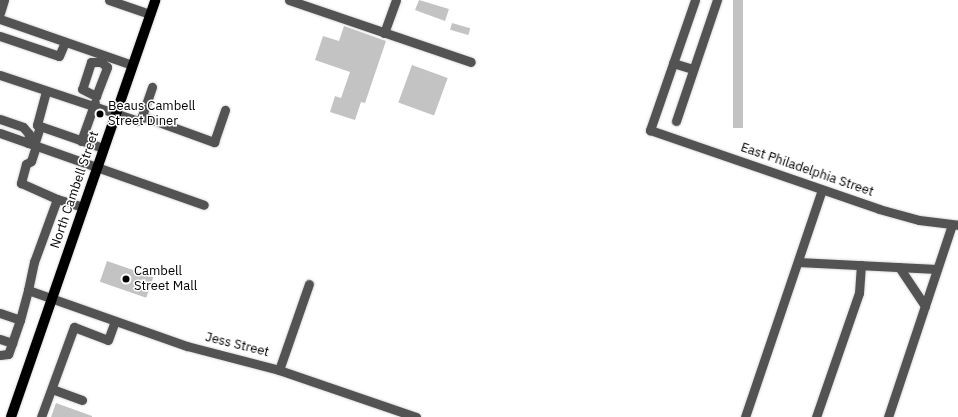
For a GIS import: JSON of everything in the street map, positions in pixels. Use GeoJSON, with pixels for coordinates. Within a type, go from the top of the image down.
{"type":"FeatureCollection","features":[{"type":"Feature","properties":{"kind":"main road","name":"North Cambell Street"},"geometry":{"type":"LineString","coordinates":[[11,417],[155,0]]}},
{"type":"Feature","properties":{"kind":"street"},"geometry":{"type":"LineString","coordinates":[[0,13],[4,0]]}},
{"type":"Feature","properties":{"kind":"street"},"geometry":{"type":"LineString","coordinates":[[109,0],[150,14]]}},
{"type":"Feature","properties":{"kind":"street"},"geometry":{"type":"LineString","coordinates":[[288,0],[471,62]]}},
{"type":"Feature","properties":{"kind":"street"},"geometry":{"type":"LineString","coordinates":[[384,33],[396,0]]}},
{"type":"Feature","properties":{"kind":"street"},"geometry":{"type":"LineString","coordinates":[[693,69],[673,63],[695,0]]}},
{"type":"Feature","properties":{"kind":"street"},"geometry":{"type":"LineString","coordinates":[[676,121],[718,0]]}},
{"type":"Feature","properties":{"kind":"street"},"geometry":{"type":"LineString","coordinates":[[0,19],[65,42],[102,59],[132,65]]}},
{"type":"Feature","properties":{"kind":"street"},"geometry":{"type":"LineString","coordinates":[[0,36],[59,56],[65,42]]}},
{"type":"Feature","properties":{"kind":"street"},"geometry":{"type":"LineString","coordinates":[[81,141],[107,67],[102,59]]}},
{"type":"Feature","properties":{"kind":"street"},"geometry":{"type":"LineString","coordinates":[[96,96],[82,89],[91,62],[102,59]]}},
{"type":"Feature","properties":{"kind":"street","name":"East Philadelphia Street"},"geometry":{"type":"LineString","coordinates":[[673,63],[650,130],[822,190],[903,216],[955,225]]}},
{"type":"Feature","properties":{"kind":"street"},"geometry":{"type":"LineString","coordinates":[[0,75],[135,121],[142,116],[152,87]]}},
{"type":"Feature","properties":{"kind":"street"},"geometry":{"type":"LineString","coordinates":[[45,96],[36,123],[40,127],[103,148]]}},
{"type":"Feature","properties":{"kind":"street"},"geometry":{"type":"LineString","coordinates":[[142,116],[214,142],[225,110]]}},
{"type":"Feature","properties":{"kind":"street"},"geometry":{"type":"LineString","coordinates":[[0,119],[23,127],[29,134],[33,144]]}},
{"type":"Feature","properties":{"kind":"street"},"geometry":{"type":"LineString","coordinates":[[40,127],[33,144],[31,161],[26,164],[21,183],[57,199],[83,207]]}},
{"type":"Feature","properties":{"kind":"street"},"geometry":{"type":"LineString","coordinates":[[0,133],[204,205]]}},
{"type":"Feature","properties":{"kind":"street"},"geometry":{"type":"LineString","coordinates":[[745,417],[822,190]]}},
{"type":"Feature","properties":{"kind":"street"},"geometry":{"type":"LineString","coordinates":[[0,354],[8,354],[20,320],[34,262],[57,199]]}},
{"type":"Feature","properties":{"kind":"street"},"geometry":{"type":"LineString","coordinates":[[888,417],[937,269],[955,225]]}},
{"type":"Feature","properties":{"kind":"street"},"geometry":{"type":"LineString","coordinates":[[798,262],[937,269]]}},
{"type":"Feature","properties":{"kind":"street"},"geometry":{"type":"LineString","coordinates":[[816,417],[859,293],[861,265]]}},
{"type":"Feature","properties":{"kind":"street"},"geometry":{"type":"LineString","coordinates":[[899,267],[925,306]]}},
{"type":"Feature","properties":{"kind":"street"},"geometry":{"type":"LineString","coordinates":[[279,370],[309,284]]}},
{"type":"Feature","properties":{"kind":"street","name":"Jess Street"},"geometry":{"type":"LineString","coordinates":[[28,290],[204,351],[279,370],[416,417]]}},
{"type":"Feature","properties":{"kind":"street"},"geometry":{"type":"LineString","coordinates":[[0,313],[20,320]]}},
{"type":"Feature","properties":{"kind":"street"},"geometry":{"type":"LineString","coordinates":[[41,417],[74,327],[108,340],[115,321]]}},
{"type":"Feature","properties":{"kind":"street"},"geometry":{"type":"LineString","coordinates":[[0,339],[12,343]]}},
{"type":"Feature","properties":{"kind":"street"},"geometry":{"type":"LineString","coordinates":[[52,389],[82,400]]}},
{"type":"Feature","properties":{"kind":"building"},"geometry":{"type":"Polygon","coordinates":[[[419,0],[449,9],[445,21],[415,10],[419,0]]]}},
{"type":"Feature","properties":{"kind":"building"},"geometry":{"type":"Polygon","coordinates":[[[733,0],[743,0],[743,128],[733,128],[733,0]]]}},
{"type":"Feature","properties":{"kind":"building"},"geometry":{"type":"Polygon","coordinates":[[[452,23],[470,28],[468,35],[450,30],[452,23]]]}},
{"type":"Feature","properties":{"kind":"building"},"geometry":{"type":"Polygon","coordinates":[[[344,26],[386,41],[365,103],[361,102],[355,120],[330,112],[335,96],[341,98],[350,72],[315,60],[323,36],[339,41],[344,26]]]}},
{"type":"Feature","properties":{"kind":"building"},"geometry":{"type":"Polygon","coordinates":[[[412,65],[448,78],[434,116],[398,103],[412,65]]]}},
{"type":"Feature","properties":{"kind":"building","name":"Cambell Street Mall"},"geometry":{"type":"Polygon","coordinates":[[[107,261],[153,277],[146,298],[100,282],[107,261]]]}},
{"type":"Feature","properties":{"kind":"building"},"geometry":{"type":"Polygon","coordinates":[[[56,403],[92,416],[92,417],[51,417],[56,403]]]}},
{"type":"Feature","properties":{"kind":"place","name":"Beaus Cambell Street Diner"},"geometry":{"type":"Point","coordinates":[100,114]}},
{"type":"Feature","properties":{"kind":"place","name":"Cambell Street Mall"},"geometry":{"type":"Point","coordinates":[126,279]}}]}
